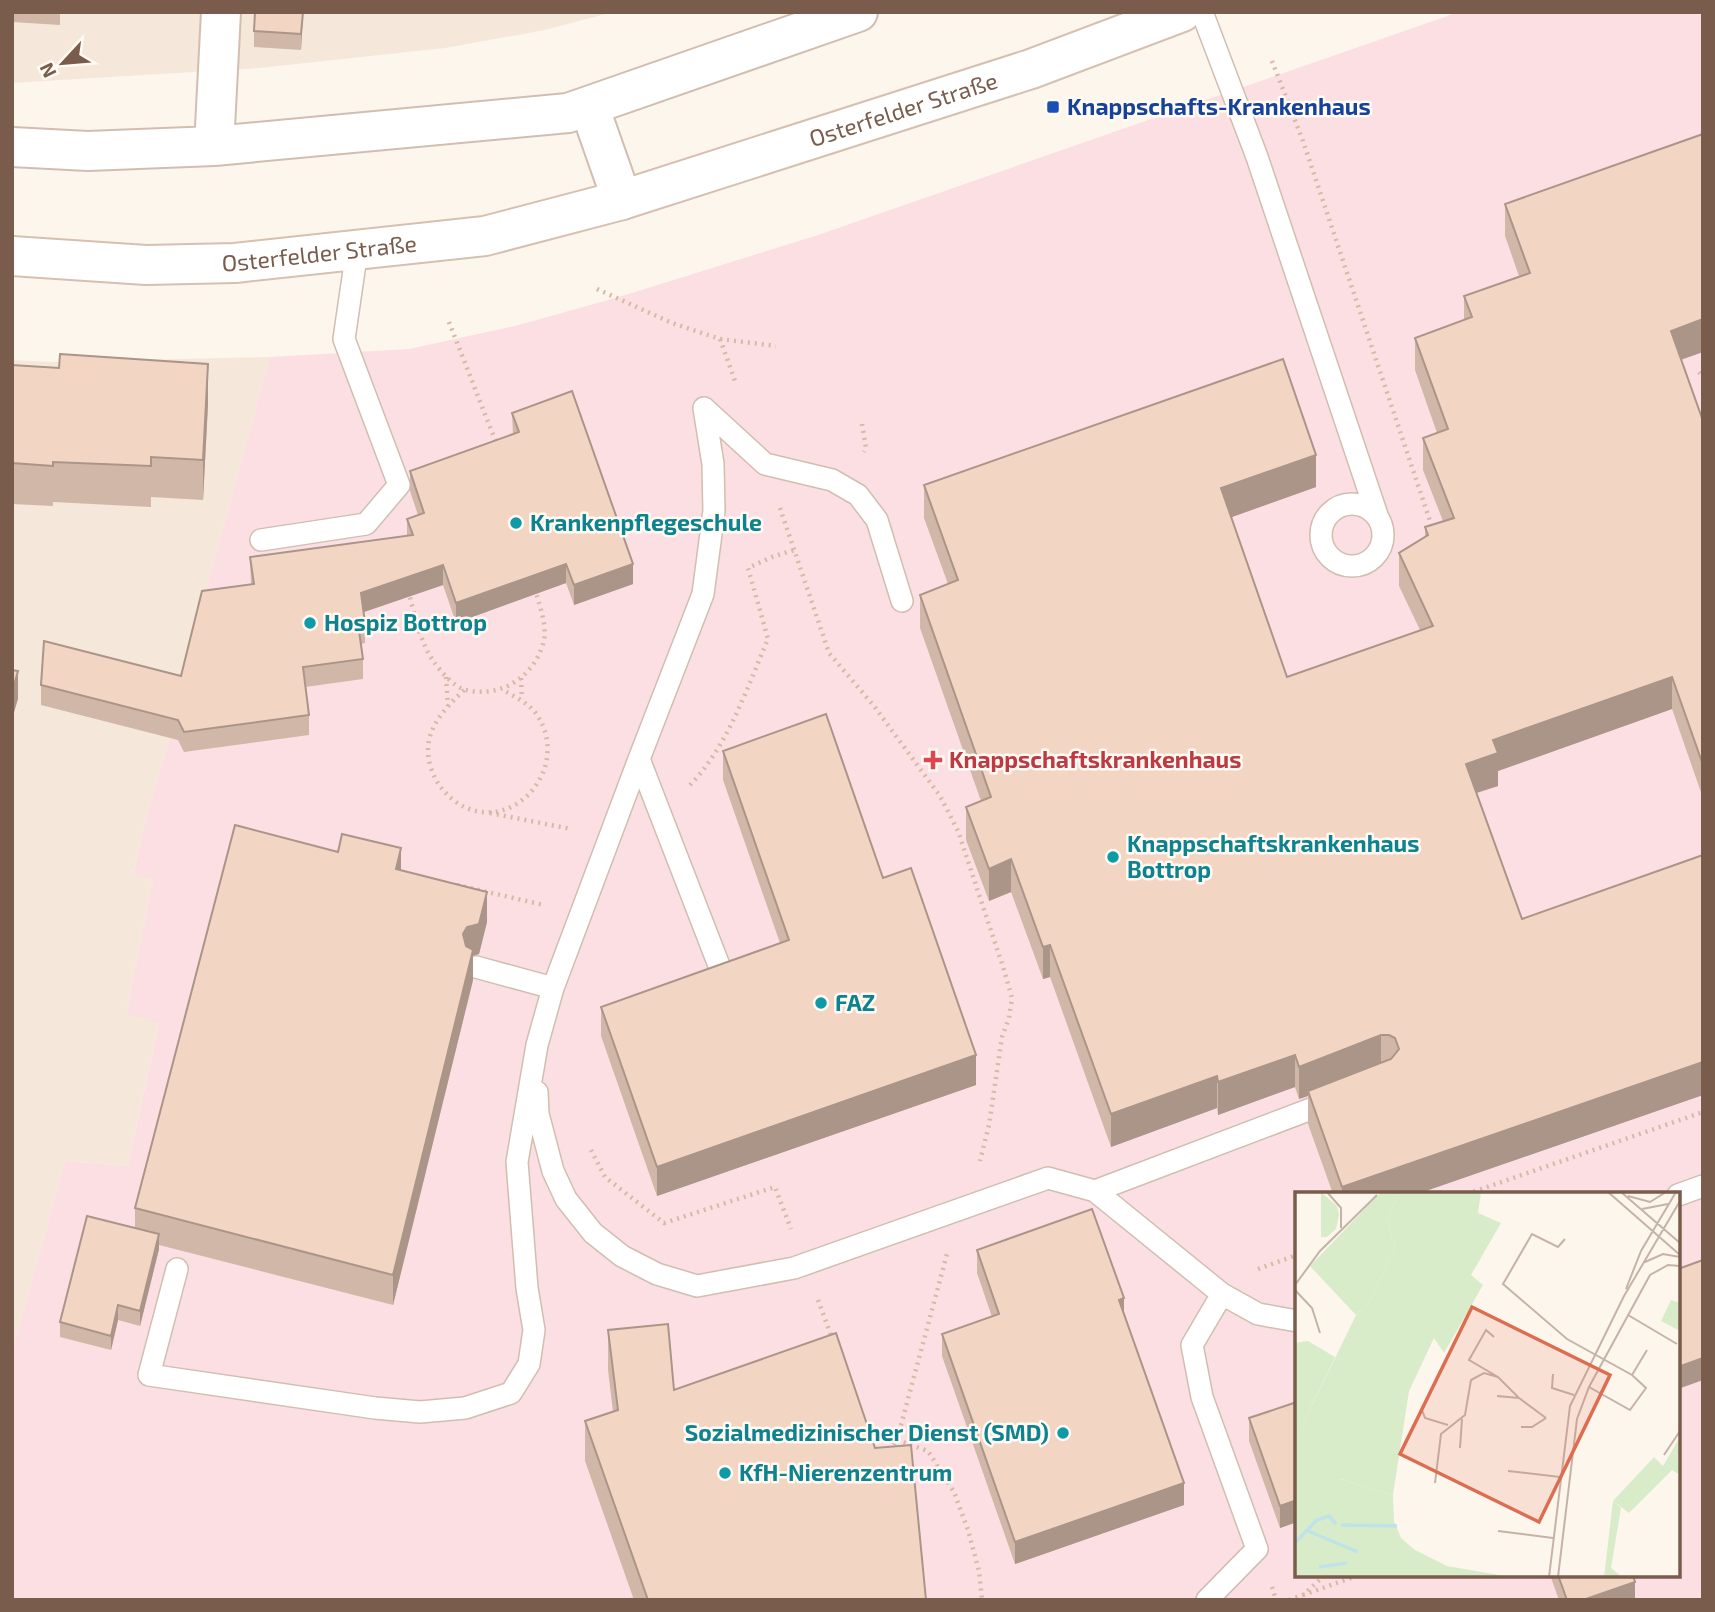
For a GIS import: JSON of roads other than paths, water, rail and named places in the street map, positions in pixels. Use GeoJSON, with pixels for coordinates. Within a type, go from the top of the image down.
{"type":"FeatureCollection","features":[{"type":"Feature","properties":{"kind":"main road"},"geometry":{"type":"LineString","coordinates":[[214,146],[221,12]]}},
{"type":"Feature","properties":{"kind":"main road"},"geometry":{"type":"LineString","coordinates":[[12,146],[88,151],[214,146],[568,113],[858,12]]}},
{"type":"Feature","properties":{"kind":"main road","name":"Osterfelder Straße"},"geometry":{"type":"LineString","coordinates":[[12,256],[171,265],[235,263],[485,236],[622,200],[1031,69],[1182,12]]}},
{"type":"Feature","properties":{"kind":"main road"},"geometry":{"type":"LineString","coordinates":[[589,106],[622,200]]}},
{"type":"Feature","properties":{"kind":"lane"},"geometry":{"type":"LineString","coordinates":[[1202,12],[1257,157],[1382,529],[1383,540],[1376,556],[1357,566],[1345,566],[1336,562],[1322,545],[1321,534],[1329,514],[1338,508],[1350,504],[1361,506],[1371,510],[1378,518]]}},
{"type":"Feature","properties":{"kind":"lane"},"geometry":{"type":"LineString","coordinates":[[261,540],[366,524],[399,485],[344,339],[357,250]]}},
{"type":"Feature","properties":{"kind":"lane"},"geometry":{"type":"LineString","coordinates":[[177,1269],[149,1375],[375,1409],[420,1412],[465,1408],[511,1393],[529,1364],[534,1330],[527,1288],[517,1162],[537,1045],[553,988],[580,914],[703,594],[714,510],[713,464],[705,408],[765,464],[832,480],[858,495],[877,520],[902,601]]}},
{"type":"Feature","properties":{"kind":"lane"},"geometry":{"type":"LineString","coordinates":[[1350,504],[1362,471]]}},
{"type":"Feature","properties":{"kind":"lane"},"geometry":{"type":"LineString","coordinates":[[639,759],[720,968]]}},
{"type":"Feature","properties":{"kind":"lane"},"geometry":{"type":"LineString","coordinates":[[476,967],[553,988]]}},
{"type":"Feature","properties":{"kind":"lane"},"geometry":{"type":"LineString","coordinates":[[537,1045],[538,1114],[553,1171],[566,1199],[593,1233],[622,1256],[657,1274],[697,1286],[805,1264],[1048,1178],[1096,1191],[1222,1294],[1258,1314],[1295,1321]]}},
{"type":"Feature","properties":{"kind":"lane"},"geometry":{"type":"LineString","coordinates":[[1096,1191],[1348,1094]]}},
{"type":"Feature","properties":{"kind":"lane"},"geometry":{"type":"LineString","coordinates":[[1680,1194],[1703,1186]]}},
{"type":"Feature","properties":{"kind":"lane"},"geometry":{"type":"LineString","coordinates":[[1207,1600],[1257,1549],[1202,1397],[1192,1345],[1222,1294]]}},
{"type":"Feature","properties":{"kind":"place","name":"Knappschafts-Krankenhaus"},"geometry":{"type":"Point","coordinates":[1053,107]}},
{"type":"Feature","properties":{"kind":"place","name":"Krankenpflegeschule"},"geometry":{"type":"Point","coordinates":[516,523]}},
{"type":"Feature","properties":{"kind":"place","name":"Hospiz Bottrop"},"geometry":{"type":"Point","coordinates":[310,623]}},
{"type":"Feature","properties":{"kind":"place","name":"Knappschaftskrankenhaus"},"geometry":{"type":"Point","coordinates":[933,760]}},
{"type":"Feature","properties":{"kind":"place","name":"Knappschaftskrankenhaus Bottrop"},"geometry":{"type":"Point","coordinates":[1113,857]}},
{"type":"Feature","properties":{"kind":"place","name":"FAZ"},"geometry":{"type":"Point","coordinates":[821,1003]}},
{"type":"Feature","properties":{"kind":"place","name":"Sozialmedizinischer Dienst (SMD)"},"geometry":{"type":"Point","coordinates":[1063,1433]}},
{"type":"Feature","properties":{"kind":"place","name":"KfH-Nierenzentrum"},"geometry":{"type":"Point","coordinates":[725,1473]}}]}
